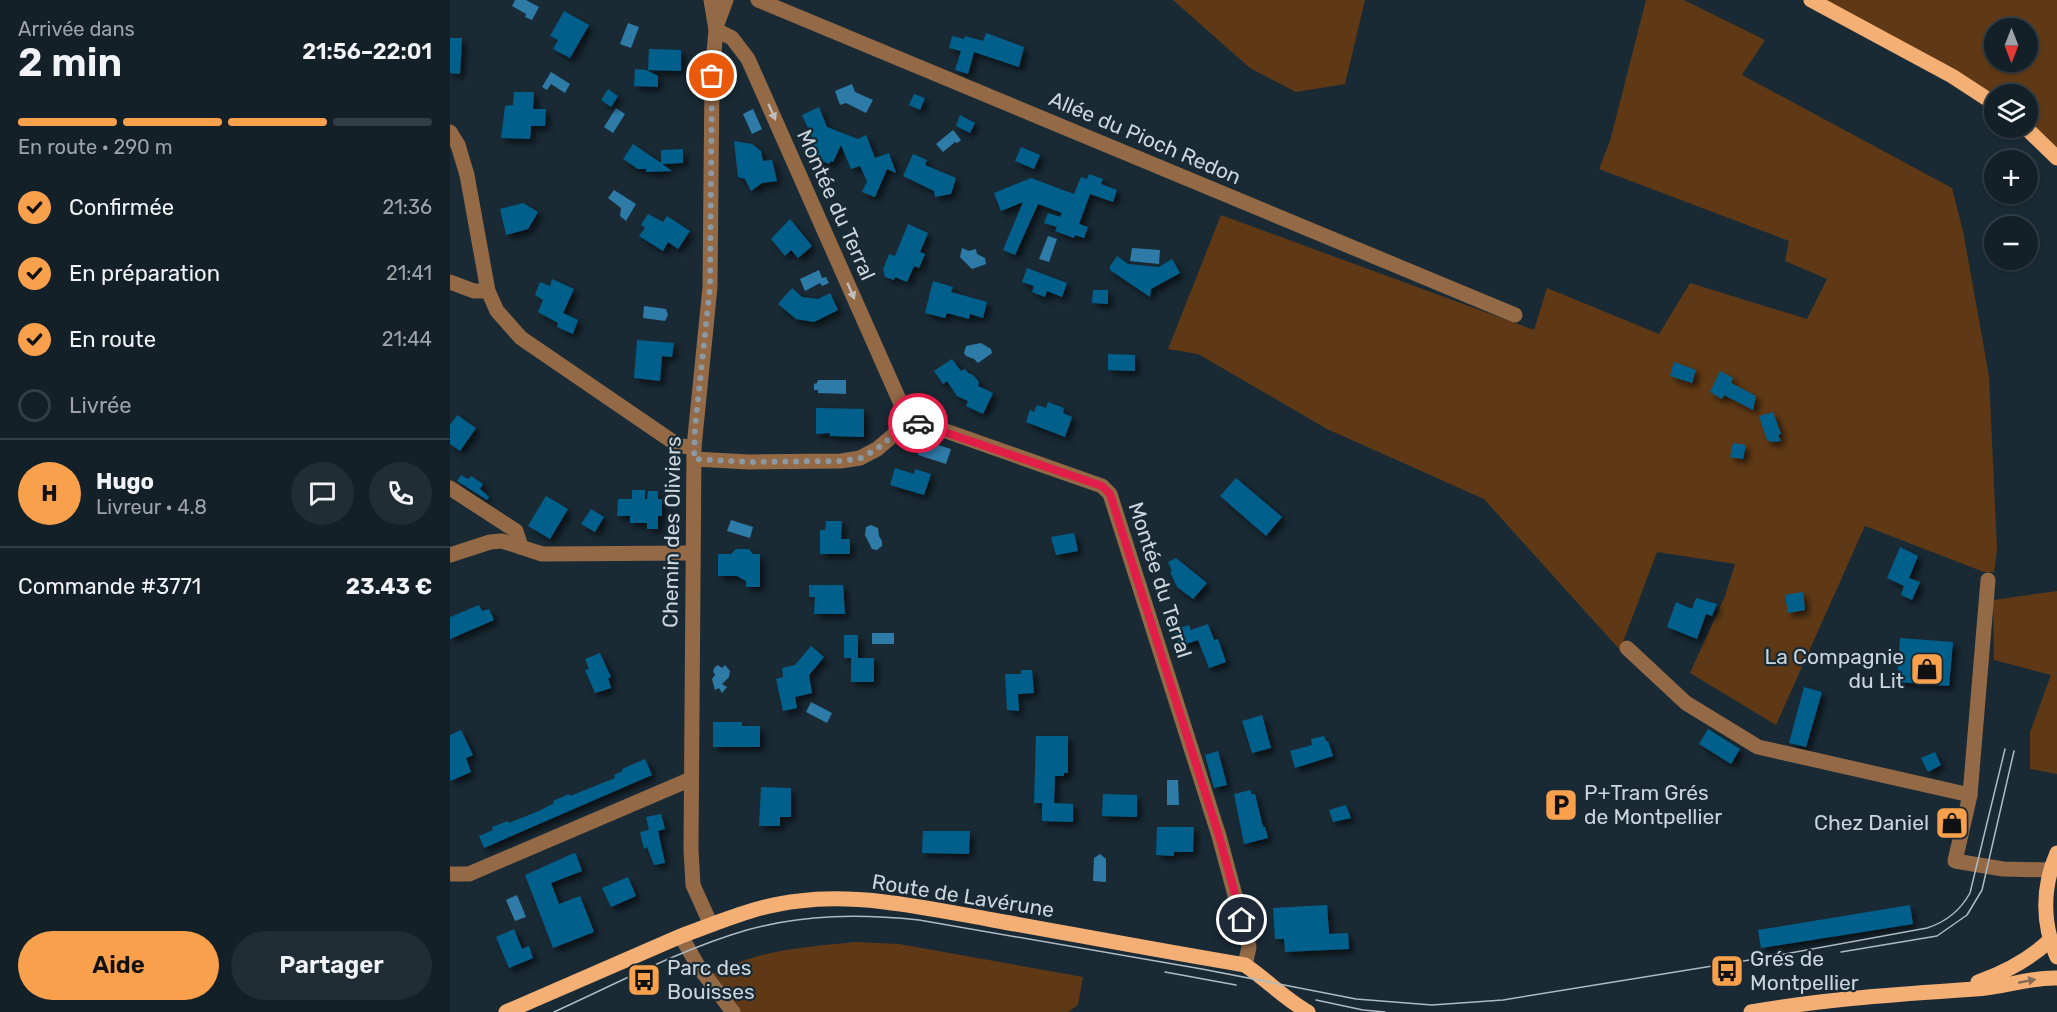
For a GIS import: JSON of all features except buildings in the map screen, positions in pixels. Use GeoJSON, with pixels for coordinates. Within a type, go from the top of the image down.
{"type":"FeatureCollection","features":[{"type":"Feature","properties":{"kind":"main road"},"geometry":{"type":"LineString","coordinates":[[1811,0],[1952,76],[1984,97]]}},
{"type":"Feature","properties":{"kind":"main road"},"geometry":{"type":"LineString","coordinates":[[2036,138],[2057,158]]}},
{"type":"Feature","properties":{"kind":"main road"},"geometry":{"type":"LineString","coordinates":[[2057,853],[2050,870],[2045,896],[2046,922],[2057,957]]}},
{"type":"Feature","properties":{"kind":"main road","name":"Route de Lavérune"},"geometry":{"type":"LineString","coordinates":[[506,1012],[681,936],[750,911],[800,901],[900,903],[1245,965],[1290,1002],[1308,1012]]}},
{"type":"Feature","properties":{"kind":"main road"},"geometry":{"type":"LineString","coordinates":[[1955,990],[2001,974],[2033,956],[2050,940]]}},
{"type":"Feature","properties":{"kind":"main road"},"geometry":{"type":"LineString","coordinates":[[1751,1012],[1805,1003],[1978,989],[2033,979],[2057,978]]}},
{"type":"Feature","properties":{"kind":"street","name":"Chemin des Oliviers"},"geometry":{"type":"LineString","coordinates":[[711,925],[693,885],[692,877],[692,553],[694,453],[710,287],[712,76],[716,30],[724,0],[713,0],[716,30]]}},
{"type":"Feature","properties":{"kind":"street","name":"Allée du Pioch Redon"},"geometry":{"type":"LineString","coordinates":[[758,0],[1515,315]]}},
{"type":"Feature","properties":{"kind":"street","name":"Montée du Terral"},"geometry":{"type":"LineString","coordinates":[[716,30],[732,38],[748,59],[909,422],[926,424],[1102,486],[1110,494],[1219,836],[1249,947],[1245,965]]}},
{"type":"Feature","properties":{"kind":"street"},"geometry":{"type":"LineString","coordinates":[[450,132],[458,145],[468,175],[488,291],[497,311],[522,338],[680,446],[694,453],[749,462],[841,461],[861,458],[877,449],[909,422]]}},
{"type":"Feature","properties":{"kind":"street"},"geometry":{"type":"LineString","coordinates":[[450,282],[474,291],[488,291]]}},
{"type":"Feature","properties":{"kind":"street"},"geometry":{"type":"LineString","coordinates":[[450,488],[516,531],[522,547]]}},
{"type":"Feature","properties":{"kind":"street"},"geometry":{"type":"LineString","coordinates":[[450,555],[490,542],[502,541],[542,554],[692,553]]}},
{"type":"Feature","properties":{"kind":"street"},"geometry":{"type":"LineString","coordinates":[[1988,580],[1970,795],[1955,861],[2003,869],[2050,870]]}},
{"type":"Feature","properties":{"kind":"street"},"geometry":{"type":"LineString","coordinates":[[1627,648],[1686,703],[1758,747],[1970,795]]}},
{"type":"Feature","properties":{"kind":"street"},"geometry":{"type":"LineString","coordinates":[[450,874],[469,874],[691,779]]}},
{"type":"Feature","properties":{"kind":"street"},"geometry":{"type":"LineString","coordinates":[[681,936],[698,966],[733,1012]]}},
{"type":"Feature","properties":{"kind":"shaded area"},"geometry":{"type":"Polygon","coordinates":[[[1173,0],[1365,0],[1345,84],[1296,92],[1250,68],[1173,0]]]}},
{"type":"Feature","properties":{"kind":"shaded area"},"geometry":{"type":"Polygon","coordinates":[[[1646,0],[1684,0],[1765,40],[1742,75],[1952,188],[1963,231],[1989,376],[1997,550],[1994,572],[1984,572],[1865,526],[1776,725],[1690,673],[1725,596],[1735,564],[1657,552],[1620,650],[1484,499],[1327,429],[1198,354],[1168,349],[1221,215],[1534,330],[1547,288],[1659,334],[1690,283],[1807,319],[1827,279],[1785,261],[1789,241],[1599,169],[1610,141],[1646,0]]]}},
{"type":"Feature","properties":{"kind":"shaded area"},"geometry":{"type":"Polygon","coordinates":[[[1811,0],[2057,0],[2057,161],[2037,138],[2038,84],[1984,84],[1984,102],[1811,0]]]}},
{"type":"Feature","properties":{"kind":"shaded area"},"geometry":{"type":"Polygon","coordinates":[[[2057,591],[2057,774],[2030,769],[2030,732],[2051,675],[1994,660],[1993,600],[2057,591]]]}},
{"type":"Feature","properties":{"kind":"shaded area"},"geometry":{"type":"Polygon","coordinates":[[[855,942],[899,944],[1083,977],[1078,1005],[1068,1012],[740,1012],[711,975],[763,955],[799,948],[855,942]]]}},
{"type":"Feature","properties":{"kind":"water"},"geometry":{"type":"Polygon","coordinates":[[[515,0],[526,0],[539,7],[532,20],[512,6],[515,0]]]}},
{"type":"Feature","properties":{"kind":"water"},"geometry":{"type":"Polygon","coordinates":[[[628,23],[639,27],[631,48],[620,44],[628,23]]]}},
{"type":"Feature","properties":{"kind":"water"},"geometry":{"type":"Polygon","coordinates":[[[551,72],[570,84],[565,93],[551,84],[547,90],[542,87],[551,72]]]}},
{"type":"Feature","properties":{"kind":"water"},"geometry":{"type":"Polygon","coordinates":[[[852,84],[855,92],[873,100],[866,113],[846,103],[840,105],[835,91],[852,84]]]}},
{"type":"Feature","properties":{"kind":"water"},"geometry":{"type":"Polygon","coordinates":[[[616,108],[625,114],[613,133],[604,127],[616,108]]]}},
{"type":"Feature","properties":{"kind":"water"},"geometry":{"type":"Polygon","coordinates":[[[753,109],[762,129],[752,134],[743,114],[753,109]]]}},
{"type":"Feature","properties":{"kind":"water"},"geometry":{"type":"Polygon","coordinates":[[[953,130],[961,140],[943,152],[936,144],[953,130]]]}},
{"type":"Feature","properties":{"kind":"water"},"geometry":{"type":"Polygon","coordinates":[[[614,190],[636,204],[626,221],[620,216],[621,208],[608,198],[614,190]]]}},
{"type":"Feature","properties":{"kind":"water"},"geometry":{"type":"Polygon","coordinates":[[[1048,236],[1057,239],[1049,262],[1039,259],[1048,236]]]}},
{"type":"Feature","properties":{"kind":"water"},"geometry":{"type":"Polygon","coordinates":[[[962,248],[969,251],[976,249],[977,254],[985,258],[986,264],[972,269],[960,257],[962,248]]]}},
{"type":"Feature","properties":{"kind":"water"},"geometry":{"type":"Polygon","coordinates":[[[1132,248],[1160,250],[1159,264],[1130,261],[1132,248]]]}},
{"type":"Feature","properties":{"kind":"water"},"geometry":{"type":"Polygon","coordinates":[[[819,270],[822,278],[826,277],[829,283],[822,286],[820,283],[805,291],[800,279],[819,270]]]}},
{"type":"Feature","properties":{"kind":"water"},"geometry":{"type":"Polygon","coordinates":[[[644,306],[666,309],[668,315],[665,321],[643,318],[644,306]]]}},
{"type":"Feature","properties":{"kind":"water"},"geometry":{"type":"Polygon","coordinates":[[[981,343],[991,349],[992,353],[978,363],[964,353],[966,346],[981,343]]]}},
{"type":"Feature","properties":{"kind":"water"},"geometry":{"type":"Polygon","coordinates":[[[818,380],[846,380],[846,394],[818,393],[818,390],[814,390],[814,384],[818,380]]]}},
{"type":"Feature","properties":{"kind":"water"},"geometry":{"type":"Polygon","coordinates":[[[922,440],[951,449],[946,464],[918,455],[915,451],[917,443],[921,444],[922,440]]]}},
{"type":"Feature","properties":{"kind":"water"},"geometry":{"type":"Polygon","coordinates":[[[731,520],[753,527],[750,538],[727,531],[731,520]]]}},
{"type":"Feature","properties":{"kind":"water"},"geometry":{"type":"Polygon","coordinates":[[[871,525],[878,528],[882,541],[882,546],[877,550],[872,549],[865,535],[866,527],[871,525]]]}},
{"type":"Feature","properties":{"kind":"water"},"geometry":{"type":"Polygon","coordinates":[[[872,633],[894,633],[894,644],[872,644],[872,633]]]}},
{"type":"Feature","properties":{"kind":"water"},"geometry":{"type":"Polygon","coordinates":[[[718,665],[722,668],[725,665],[730,671],[729,677],[722,684],[727,687],[722,693],[719,688],[715,690],[712,679],[715,675],[713,671],[718,665]]]}},
{"type":"Feature","properties":{"kind":"water"},"geometry":{"type":"Polygon","coordinates":[[[811,702],[832,713],[827,723],[806,712],[811,702]]]}},
{"type":"Feature","properties":{"kind":"water"},"geometry":{"type":"Polygon","coordinates":[[[1167,780],[1178,780],[1179,805],[1167,805],[1167,780]]]}},
{"type":"Feature","properties":{"kind":"water"},"geometry":{"type":"Polygon","coordinates":[[[1100,854],[1106,859],[1106,882],[1093,881],[1094,858],[1100,854]]]}},
{"type":"Feature","properties":{"kind":"water"},"geometry":{"type":"Polygon","coordinates":[[[517,895],[526,917],[515,921],[506,900],[517,895]]]}},
{"type":"Feature","properties":{"kind":"tram line"},"geometry":{"type":"LineString","coordinates":[[554,1012],[673,957],[722,938],[790,921],[854,916],[919,920],[1202,969],[1356,999],[1432,1005],[1503,1000],[1768,957],[1927,928],[1952,915],[1970,893],[2005,749]]}},
{"type":"Feature","properties":{"kind":"tram line"},"geometry":{"type":"LineString","coordinates":[[1841,952],[1937,936],[1967,915],[1982,890],[2014,751]]}},
{"type":"Feature","properties":{"kind":"tram line"},"geometry":{"type":"LineString","coordinates":[[1165,972],[1236,985]]}},
{"type":"Feature","properties":{"kind":"tram line"},"geometry":{"type":"LineString","coordinates":[[1316,1000],[1385,1012]]}},
{"type":"Feature","properties":{"kind":"way so far"},"geometry":{"type":"LineString","coordinates":[[712,76],[710,287],[695,428],[694,459],[749,462],[841,461],[861,458],[877,449],[909,422],[918,423]]}},
{"type":"Feature","properties":{"kind":"place","name":"La Compagnie du Lit"},"geometry":{"type":"Point","coordinates":[1927,669]}},
{"type":"Feature","properties":{"kind":"place","name":"P+Tram Grés de Montpellier"},"geometry":{"type":"Point","coordinates":[1561,805]}},
{"type":"Feature","properties":{"kind":"place","name":"Chez Daniel"},"geometry":{"type":"Point","coordinates":[1952,823]}},
{"type":"Feature","properties":{"kind":"place","name":"Grés de Montpellier"},"geometry":{"type":"Point","coordinates":[1727,971]}},
{"type":"Feature","properties":{"kind":"place","name":"Parc des Bouisses"},"geometry":{"type":"Point","coordinates":[644,980]}},
{"type":"Feature","properties":{"kind":"route"},"geometry":{"type":"LineString","coordinates":[[918,423],[1102,486],[1110,494],[1219,836],[1242,920]]}}]}
